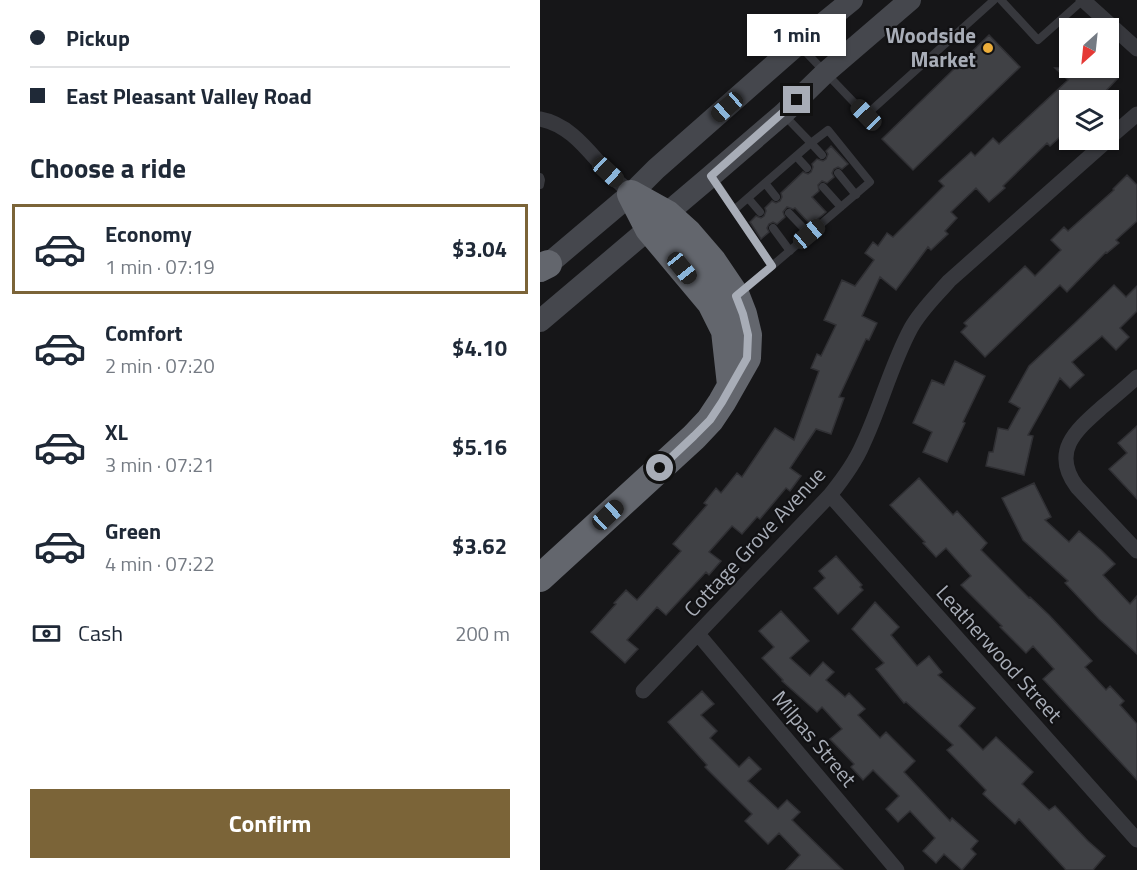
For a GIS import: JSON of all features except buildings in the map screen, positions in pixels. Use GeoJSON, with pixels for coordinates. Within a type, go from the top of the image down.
{"type":"FeatureCollection","features":[{"type":"Feature","properties":{"kind":"highway"},"geometry":{"type":"LineString","coordinates":[[631,194],[658,221],[711,303],[725,331],[731,385]]}},
{"type":"Feature","properties":{"kind":"highway"},"geometry":{"type":"LineString","coordinates":[[540,578],[694,436],[716,411],[747,358],[748,335],[736,296],[688,233],[658,221]]}},
{"type":"Feature","properties":{"kind":"main road"},"geometry":{"type":"LineString","coordinates":[[543,268],[631,194],[656,169],[798,44],[852,0]]}},
{"type":"Feature","properties":{"kind":"main road"},"geometry":{"type":"LineString","coordinates":[[540,321],[783,114],[825,73],[910,0]]}},
{"type":"Feature","properties":{"kind":"street"},"geometry":{"type":"LineString","coordinates":[[1083,0],[1137,49]]}},
{"type":"Feature","properties":{"kind":"street","name":"Cottage Grove Avenue"},"geometry":{"type":"LineString","coordinates":[[1119,130],[1137,114]]}},
{"type":"Feature","properties":{"kind":"street"},"geometry":{"type":"LineString","coordinates":[[540,119],[547,120],[578,139],[605,170],[631,194]]}},
{"type":"Feature","properties":{"kind":"street","name":"Cottage Grove Avenue"},"geometry":{"type":"LineString","coordinates":[[643,691],[830,495],[848,472],[862,447],[901,347],[912,326],[927,306],[949,281],[1096,150]]}},
{"type":"Feature","properties":{"kind":"street"},"geometry":{"type":"LineString","coordinates":[[1137,377],[1079,428],[1066,452],[1066,466],[1077,487],[1137,551]]}},
{"type":"Feature","properties":{"kind":"street","name":"Leatherwood Street"},"geometry":{"type":"LineString","coordinates":[[830,495],[1137,840]]}},
{"type":"Feature","properties":{"kind":"street","name":"Milpas Street"},"geometry":{"type":"LineString","coordinates":[[698,634],[897,870]]}},
{"type":"Feature","properties":{"kind":"lane"},"geometry":{"type":"LineString","coordinates":[[798,44],[866,115],[994,0]]}},
{"type":"Feature","properties":{"kind":"lane"},"geometry":{"type":"LineString","coordinates":[[1001,0],[1038,40],[1083,0]]}},
{"type":"Feature","properties":{"kind":"lane"},"geometry":{"type":"LineString","coordinates":[[783,114],[822,154]]}},
{"type":"Feature","properties":{"kind":"lane"},"geometry":{"type":"LineString","coordinates":[[734,210],[828,130],[870,182],[736,296]]}},
{"type":"Feature","properties":{"kind":"lane"},"geometry":{"type":"LineString","coordinates":[[796,156],[807,168]]}},
{"type":"Feature","properties":{"kind":"lane"},"geometry":{"type":"LineString","coordinates":[[838,173],[856,195]]}},
{"type":"Feature","properties":{"kind":"lane"},"geometry":{"type":"LineString","coordinates":[[711,176],[772,266]]}},
{"type":"Feature","properties":{"kind":"lane"},"geometry":{"type":"LineString","coordinates":[[540,177],[542,180],[540,185]]}},
{"type":"Feature","properties":{"kind":"lane"},"geometry":{"type":"LineString","coordinates":[[765,183],[776,197]]}},
{"type":"Feature","properties":{"kind":"lane"},"geometry":{"type":"LineString","coordinates":[[823,187],[841,207]]}},
{"type":"Feature","properties":{"kind":"lane"},"geometry":{"type":"LineString","coordinates":[[748,198],[760,212]]}},
{"type":"Feature","properties":{"kind":"lane"},"geometry":{"type":"LineString","coordinates":[[789,213],[809,234]]}},
{"type":"Feature","properties":{"kind":"lane"},"geometry":{"type":"LineString","coordinates":[[773,228],[790,251]]}},
{"type":"Feature","properties":{"kind":"place","name":"Woodside Market"},"geometry":{"type":"Point","coordinates":[988,48]}},
{"type":"Feature","properties":{"kind":"route"},"geometry":{"type":"LineString","coordinates":[[660,468],[710,420],[747,358],[748,335],[736,296],[772,266],[711,176],[797,100]]}}]}
